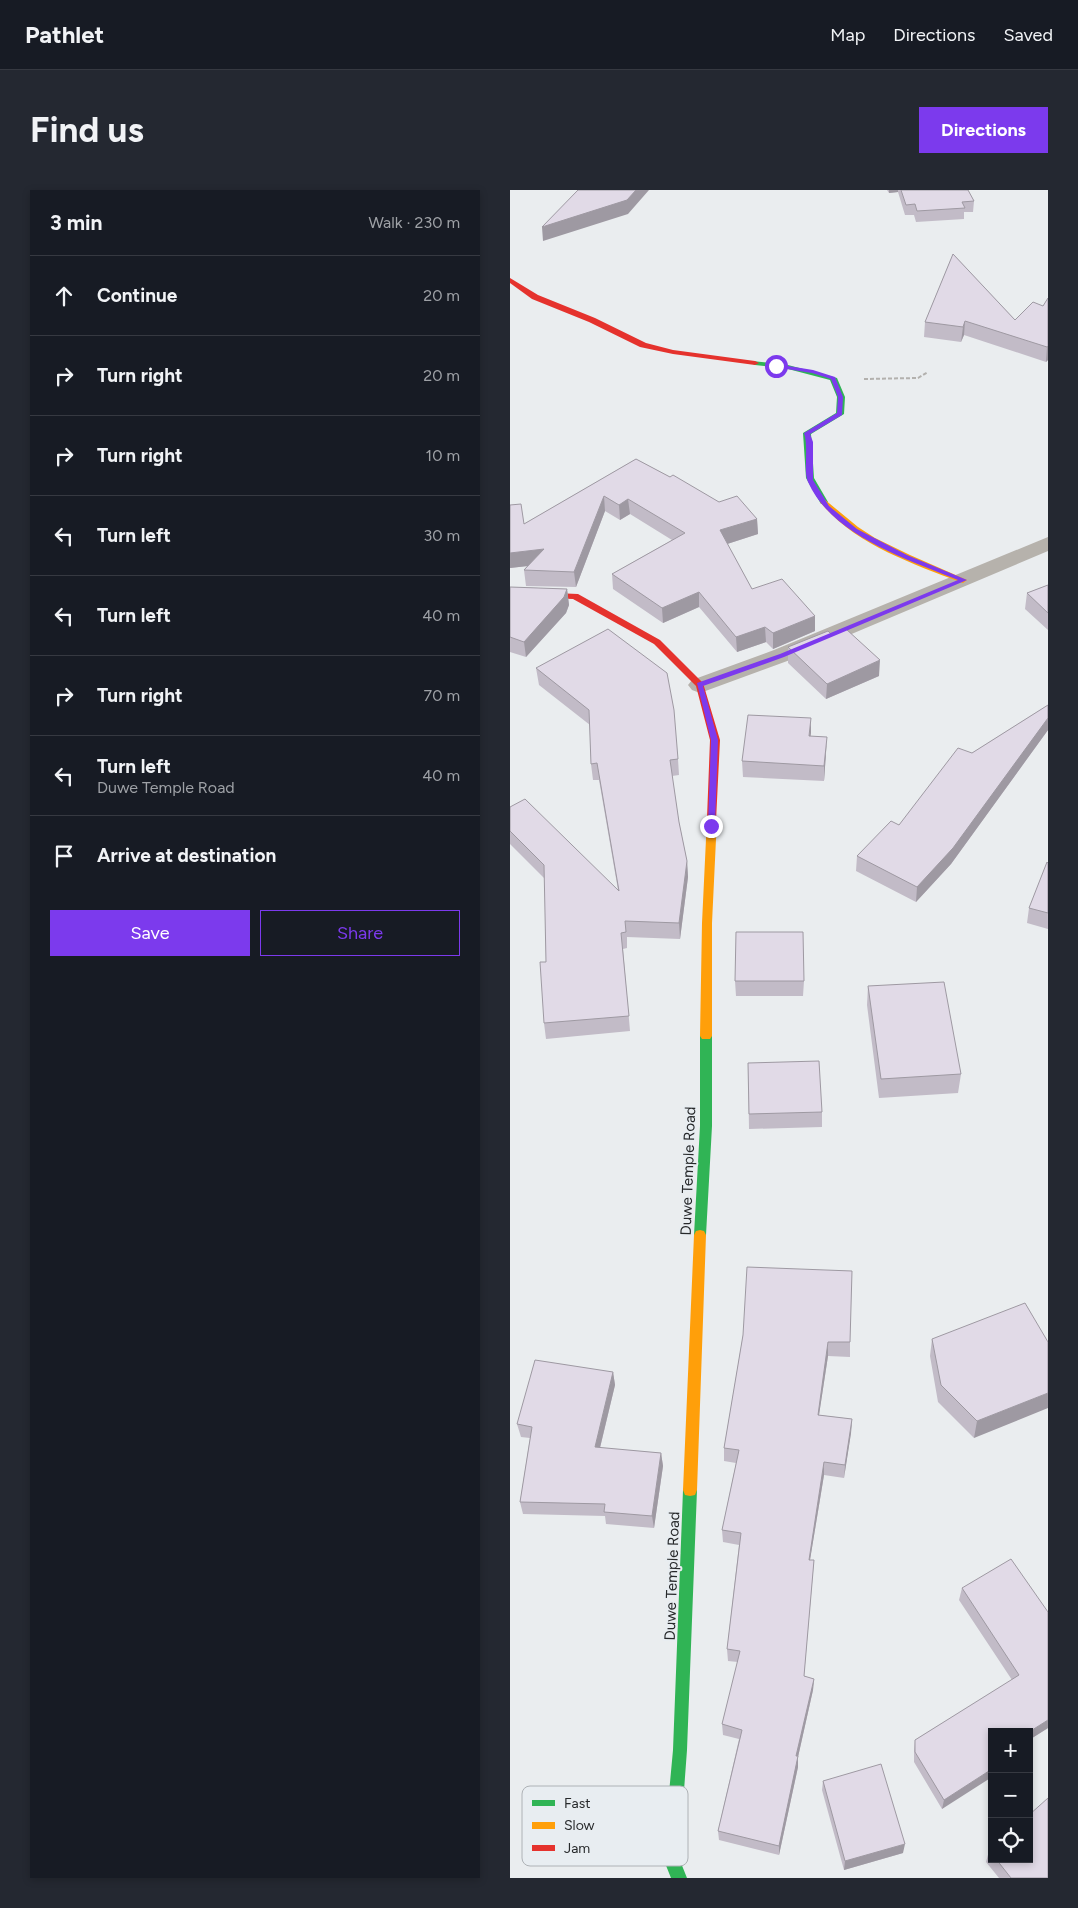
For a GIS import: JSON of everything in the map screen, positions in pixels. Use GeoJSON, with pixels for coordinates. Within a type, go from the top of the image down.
{"type":"FeatureCollection","features":[{"type":"Feature","properties":{"kind":"street"},"geometry":{"type":"LineString","coordinates":[[510,280],[521,290],[584,316],[647,346],[706,358],[813,371],[833,378],[840,397],[840,414],[807,433],[810,442],[810,480],[827,507],[855,531],[905,556],[964,580]]}},
{"type":"Feature","properties":{"kind":"street"},"geometry":{"type":"LineString","coordinates":[[510,594],[575,596],[657,642],[700,684],[782,655],[964,580],[1048,542]]}},
{"type":"Feature","properties":{"kind":"street","name":"Duwe Temple Road"},"geometry":{"type":"LineString","coordinates":[[677,1786],[706,1126],[707,922],[715,740],[700,684]]}},
{"type":"Feature","properties":{"kind":"street","name":"Duwe Temple Road"},"geometry":{"type":"LineString","coordinates":[[674,1866],[679,1878]]}},
{"type":"Feature","properties":{"kind":"path"},"geometry":{"type":"LineString","coordinates":[[833,378],[880,380],[918,378],[928,372]]}},
{"type":"Feature","properties":{"kind":"building"},"geometry":{"type":"Polygon","coordinates":[[[578,190],[636,190],[627,200],[542,227],[578,190]]]}},
{"type":"Feature","properties":{"kind":"building"},"geometry":{"type":"Polygon","coordinates":[[[901,190],[968,190],[974,201],[962,202],[965,208],[917,211],[915,204],[906,205],[901,190]]]}},
{"type":"Feature","properties":{"kind":"building"},"geometry":{"type":"Polygon","coordinates":[[[953,254],[1015,320],[1033,302],[1043,306],[1048,298],[1048,346],[965,321],[963,327],[925,322],[953,254]]]}},
{"type":"Feature","properties":{"kind":"building"},"geometry":{"type":"Polygon","coordinates":[[[636,459],[670,477],[673,475],[719,502],[737,496],[757,519],[720,530],[752,589],[782,579],[815,616],[773,633],[765,627],[736,637],[699,592],[662,608],[612,574],[685,533],[628,499],[619,505],[604,496],[574,572],[524,570],[544,549],[510,553],[510,505],[521,504],[524,524],[636,459]]]}},
{"type":"Feature","properties":{"kind":"building"},"geometry":{"type":"Polygon","coordinates":[[[1048,585],[1048,613],[1027,593],[1048,585]]]}},
{"type":"Feature","properties":{"kind":"building"},"geometry":{"type":"Polygon","coordinates":[[[510,587],[567,589],[564,597],[524,642],[510,637],[510,587]]]}},
{"type":"Feature","properties":{"kind":"building"},"geometry":{"type":"Polygon","coordinates":[[[608,629],[667,673],[674,710],[678,759],[670,760],[687,861],[679,923],[625,921],[626,932],[621,933],[629,1016],[544,1023],[540,962],[546,962],[544,865],[510,831],[510,807],[525,799],[619,891],[597,763],[591,764],[589,710],[536,668],[608,629]]]}},
{"type":"Feature","properties":{"kind":"building"},"geometry":{"type":"Polygon","coordinates":[[[846,629],[880,660],[827,684],[788,647],[828,631],[832,635],[846,629]]]}},
{"type":"Feature","properties":{"kind":"building"},"geometry":{"type":"Polygon","coordinates":[[[1048,705],[1048,718],[953,848],[917,887],[857,856],[891,821],[899,825],[958,748],[972,753],[1048,705]]]}},
{"type":"Feature","properties":{"kind":"building"},"geometry":{"type":"Polygon","coordinates":[[[748,715],[811,718],[809,736],[827,737],[824,766],[742,761],[748,715]]]}},
{"type":"Feature","properties":{"kind":"building"},"geometry":{"type":"Polygon","coordinates":[[[1048,863],[1048,913],[1029,908],[1048,863]]]}},
{"type":"Feature","properties":{"kind":"building"},"geometry":{"type":"Polygon","coordinates":[[[736,932],[803,932],[804,981],[735,981],[736,932]]]}},
{"type":"Feature","properties":{"kind":"building"},"geometry":{"type":"Polygon","coordinates":[[[944,982],[961,1074],[881,1079],[868,986],[944,982]]]}},
{"type":"Feature","properties":{"kind":"building"},"geometry":{"type":"Polygon","coordinates":[[[819,1061],[822,1112],[749,1114],[748,1063],[819,1061]]]}},
{"type":"Feature","properties":{"kind":"building"},"geometry":{"type":"Polygon","coordinates":[[[747,1267],[852,1271],[850,1342],[828,1342],[818,1415],[852,1419],[845,1465],[824,1462],[809,1560],[814,1560],[804,1676],[814,1679],[796,1756],[798,1756],[779,1846],[718,1831],[742,1730],[722,1724],[740,1651],[727,1649],[741,1533],[722,1530],[739,1450],[724,1448],[743,1335],[747,1267]]]}},
{"type":"Feature","properties":{"kind":"building"},"geometry":{"type":"Polygon","coordinates":[[[1025,1303],[1048,1342],[1048,1393],[977,1421],[941,1385],[932,1339],[1025,1303]]]}},
{"type":"Feature","properties":{"kind":"building"},"geometry":{"type":"Polygon","coordinates":[[[535,1360],[613,1372],[595,1447],[661,1453],[652,1516],[604,1512],[605,1504],[520,1502],[532,1427],[517,1424],[535,1360]]]}},
{"type":"Feature","properties":{"kind":"building"},"geometry":{"type":"Polygon","coordinates":[[[1011,1559],[1048,1612],[1048,1720],[1033,1729],[988,1728],[988,1772],[944,1800],[915,1752],[915,1740],[1019,1675],[962,1588],[1011,1559]]]}},
{"type":"Feature","properties":{"kind":"building"},"geometry":{"type":"Polygon","coordinates":[[[881,1764],[905,1844],[845,1861],[823,1781],[881,1764]]]}},
{"type":"Feature","properties":{"kind":"building"},"geometry":{"type":"Polygon","coordinates":[[[1048,1798],[1048,1878],[1011,1878],[999,1863],[1033,1863],[1033,1811],[1048,1798]]]}},
{"type":"Feature","properties":{"kind":"traffic: fast"},"geometry":{"type":"LineString","coordinates":[[755,363],[788,367],[833,378],[841,397],[840,414],[807,433],[810,478],[824,502]]}},
{"type":"Feature","properties":{"kind":"traffic: fast"},"geometry":{"type":"LineString","coordinates":[[700,1235],[706,1126],[706,1036]]}},
{"type":"Feature","properties":{"kind":"traffic: fast"},"geometry":{"type":"LineString","coordinates":[[677,1786],[690,1490]]}},
{"type":"Feature","properties":{"kind":"traffic: fast"},"geometry":{"type":"LineString","coordinates":[[674,1866],[679,1878]]}},
{"type":"Feature","properties":{"kind":"traffic: slow"},"geometry":{"type":"LineString","coordinates":[[824,502],[855,529],[871,539],[889,549],[963,580]]}},
{"type":"Feature","properties":{"kind":"traffic: slow"},"geometry":{"type":"LineString","coordinates":[[706,1036],[707,923],[712,818]]}},
{"type":"Feature","properties":{"kind":"traffic: slow"},"geometry":{"type":"LineString","coordinates":[[690,1490],[700,1235]]}},
{"type":"Feature","properties":{"kind":"traffic: jam"},"geometry":{"type":"LineString","coordinates":[[510,280],[535,297],[592,320],[643,345],[673,352],[755,363]]}},
{"type":"Feature","properties":{"kind":"traffic: jam"},"geometry":{"type":"LineString","coordinates":[[510,594],[575,596],[657,642],[700,685],[715,740],[712,818]]}},
{"type":"Feature","properties":{"kind":"route"},"geometry":{"type":"LineString","coordinates":[[711,826],[715,740],[700,684],[782,655],[964,580],[905,556],[855,531],[827,507],[810,480],[810,442],[807,433],[816,426],[840,414],[840,397],[833,378],[813,371],[776,366]]}}]}
